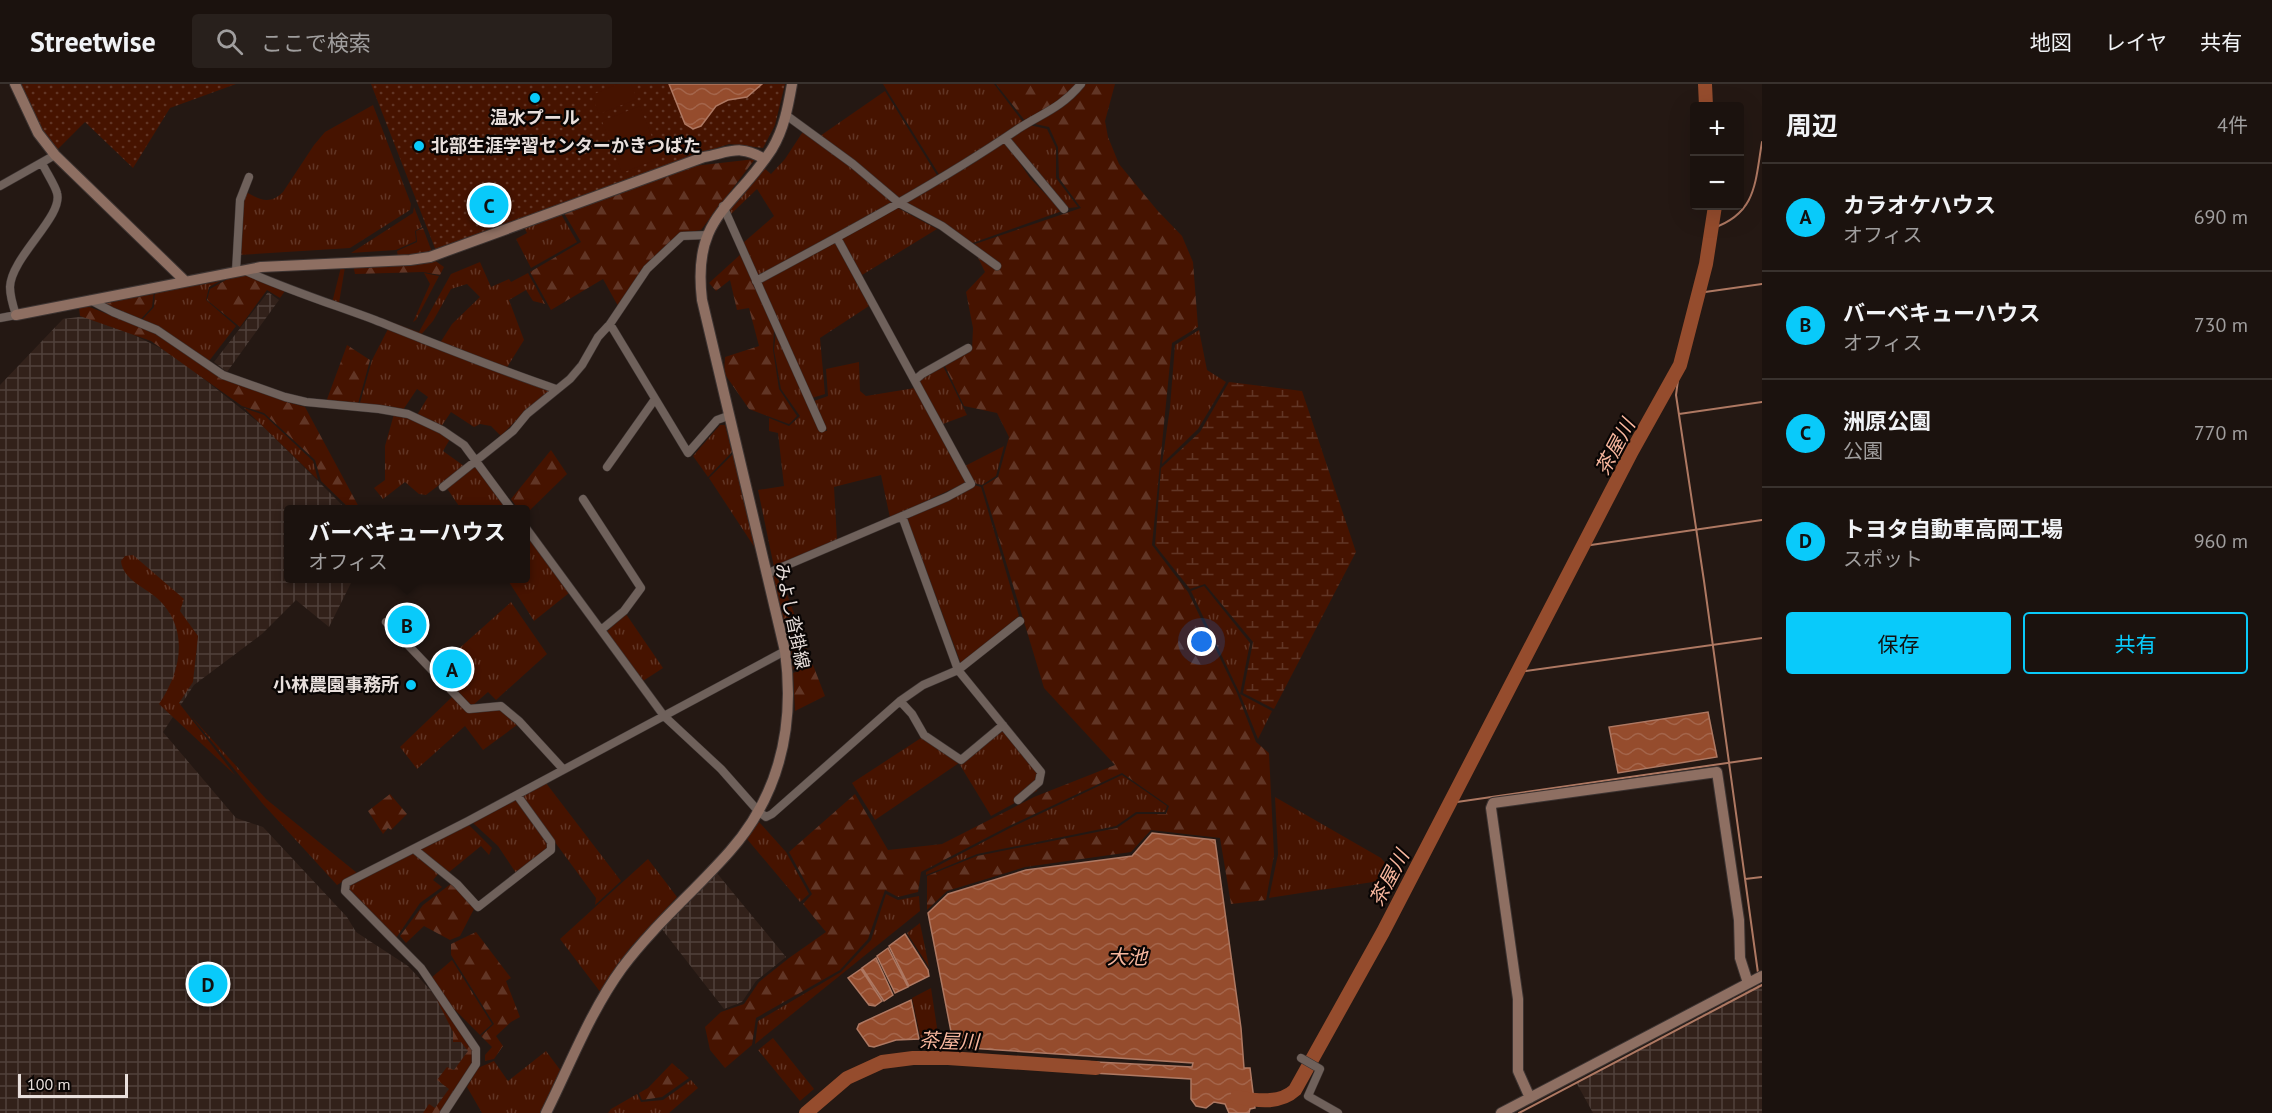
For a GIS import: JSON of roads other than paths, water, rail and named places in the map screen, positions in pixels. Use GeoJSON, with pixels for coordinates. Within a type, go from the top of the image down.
{"type":"FeatureCollection","features":[{"type":"Feature","properties":{"kind":"street"},"geometry":{"type":"LineString","coordinates":[[15,84],[38,134],[55,155],[184,280]]}},
{"type":"Feature","properties":{"kind":"street","name":"みよし沓掛線"},"geometry":{"type":"LineString","coordinates":[[546,1113],[600,1002],[621,970],[638,947],[731,850],[759,812],[781,757],[788,718],[789,683],[785,651],[728,416],[700,283],[700,262],[708,235],[723,206],[764,159],[778,139],[786,115],[792,84]]}},
{"type":"Feature","properties":{"kind":"street"},"geometry":{"type":"LineString","coordinates":[[756,281],[837,238],[973,160],[1060,105],[1081,84]]}},
{"type":"Feature","properties":{"kind":"street"},"geometry":{"type":"LineString","coordinates":[[786,115],[854,164],[899,203],[942,226],[997,266]]}},
{"type":"Feature","properties":{"kind":"street"},"geometry":{"type":"LineString","coordinates":[[1005,138],[1064,209]]}},
{"type":"Feature","properties":{"kind":"street"},"geometry":{"type":"LineString","coordinates":[[0,318],[184,280],[261,267],[410,260],[430,257],[704,157],[741,150],[751,151],[764,159]]}},
{"type":"Feature","properties":{"kind":"street"},"geometry":{"type":"LineString","coordinates":[[0,186],[55,155]]}},
{"type":"Feature","properties":{"kind":"street"},"geometry":{"type":"LineString","coordinates":[[16,315],[10,286],[14,272],[23,255],[52,215],[57,203],[57,193],[42,163]]}},
{"type":"Feature","properties":{"kind":"street"},"geometry":{"type":"LineString","coordinates":[[241,271],[240,200],[249,177]]}},
{"type":"Feature","properties":{"kind":"street"},"geometry":{"type":"LineString","coordinates":[[723,206],[822,428]]}},
{"type":"Feature","properties":{"kind":"street"},"geometry":{"type":"LineString","coordinates":[[442,487],[513,431],[526,414],[570,379],[647,269],[682,236],[708,235]]}},
{"type":"Feature","properties":{"kind":"street"},"geometry":{"type":"LineString","coordinates":[[766,574],[971,484],[837,238]]}},
{"type":"Feature","properties":{"kind":"street"},"geometry":{"type":"LineString","coordinates":[[241,271],[375,320],[505,372],[556,389]]}},
{"type":"Feature","properties":{"kind":"street"},"geometry":{"type":"LineString","coordinates":[[89,299],[113,312],[157,330],[224,375],[285,398],[408,414],[442,430],[464,445],[508,505]]}},
{"type":"Feature","properties":{"kind":"street"},"geometry":{"type":"LineString","coordinates":[[610,324],[688,453],[717,420],[728,416]]}},
{"type":"Feature","properties":{"kind":"street"},"geometry":{"type":"LineString","coordinates":[[915,380],[969,348]]}},
{"type":"Feature","properties":{"kind":"street"},"geometry":{"type":"LineString","coordinates":[[607,466],[655,399]]}},
{"type":"Feature","properties":{"kind":"street"},"geometry":{"type":"LineString","coordinates":[[583,499],[641,588],[624,611],[601,630]]}},
{"type":"Feature","properties":{"kind":"street"},"geometry":{"type":"LineString","coordinates":[[902,516],[958,670],[1041,771],[1040,782],[1017,800]]}},
{"type":"Feature","properties":{"kind":"street"},"geometry":{"type":"LineString","coordinates":[[530,535],[664,716],[721,769],[766,817],[900,701],[923,685],[958,670],[1020,621]]}},
{"type":"Feature","properties":{"kind":"street"},"geometry":{"type":"LineString","coordinates":[[386,622],[469,708],[476,710],[488,705],[501,706],[519,721],[563,770]]}},
{"type":"Feature","properties":{"kind":"street"},"geometry":{"type":"LineString","coordinates":[[444,1113],[476,1064],[476,1049],[421,969],[345,891],[345,883],[517,795],[785,651]]}},
{"type":"Feature","properties":{"kind":"street"},"geometry":{"type":"LineString","coordinates":[[900,701],[912,714],[924,735],[961,760],[1003,724]]}},
{"type":"Feature","properties":{"kind":"street"},"geometry":{"type":"LineString","coordinates":[[1530,1098],[1517,1068],[1518,999],[1491,808],[1493,802],[1717,772],[1739,920],[1740,958],[1748,983]]}},
{"type":"Feature","properties":{"kind":"street"},"geometry":{"type":"LineString","coordinates":[[414,849],[457,884],[478,908],[550,850],[551,842],[517,795]]}},
{"type":"Feature","properties":{"kind":"street"},"geometry":{"type":"LineString","coordinates":[[1501,1113],[1762,975]]}},
{"type":"Feature","properties":{"kind":"street"},"geometry":{"type":"LineString","coordinates":[[1301,1058],[1320,1069],[1308,1096],[1338,1113]]}},
{"type":"Feature","properties":{"kind":"water"},"geometry":{"type":"Polygon","coordinates":[[[669,84],[762,84],[747,97],[728,100],[716,106],[701,126],[693,129],[685,124],[669,84]]]}},
{"type":"Feature","properties":{"kind":"water"},"geometry":{"type":"Polygon","coordinates":[[[1708,712],[1717,757],[1618,773],[1609,727],[1708,712]]]}},
{"type":"Feature","properties":{"kind":"water","name":"大池"},"geometry":{"type":"Polygon","coordinates":[[[1152,833],[1215,840],[1241,1028],[1244,1068],[1250,1068],[1255,1108],[1250,1109],[1249,1113],[1229,1113],[1225,1104],[1214,1102],[1206,1108],[1196,1106],[1191,1099],[1191,1079],[1077,1072],[1078,1061],[1192,1067],[1193,1063],[954,1047],[928,913],[948,894],[1026,870],[1132,856],[1152,833]]]}},
{"type":"Feature","properties":{"kind":"water"},"geometry":{"type":"Polygon","coordinates":[[[905,934],[928,970],[929,976],[909,986],[889,946],[905,934]]]}},
{"type":"Feature","properties":{"kind":"water"},"geometry":{"type":"Polygon","coordinates":[[[888,948],[908,987],[895,993],[877,956],[888,948]]]}},
{"type":"Feature","properties":{"kind":"water"},"geometry":{"type":"Polygon","coordinates":[[[876,958],[893,995],[884,1001],[862,968],[876,958]]]}},
{"type":"Feature","properties":{"kind":"water"},"geometry":{"type":"Polygon","coordinates":[[[861,969],[882,1001],[875,1006],[869,1005],[848,978],[861,969]]]}},
{"type":"Feature","properties":{"kind":"water"},"geometry":{"type":"Polygon","coordinates":[[[911,1000],[919,1039],[896,1040],[874,1047],[869,1046],[857,1029],[859,1024],[911,1000]]]}},
{"type":"Feature","properties":{"kind":"waterway","name":"茶屋川"},"geometry":{"type":"LineString","coordinates":[[1705,84],[1706,102]]}},
{"type":"Feature","properties":{"kind":"waterway"},"geometry":{"type":"LineString","coordinates":[[1713,228],[1727,222],[1746,205],[1755,183],[1762,142]]}},
{"type":"Feature","properties":{"kind":"waterway","name":"茶屋川"},"geometry":{"type":"LineString","coordinates":[[1237,1097],[1275,1099],[1282,1098],[1295,1090],[1383,932],[1632,451],[1680,365],[1706,264],[1714,210]]}},
{"type":"Feature","properties":{"kind":"waterway"},"geometry":{"type":"LineString","coordinates":[[1698,293],[1762,284]]}},
{"type":"Feature","properties":{"kind":"waterway"},"geometry":{"type":"LineString","coordinates":[[1680,365],[1676,395],[1758,973]]}},
{"type":"Feature","properties":{"kind":"waterway"},"geometry":{"type":"LineString","coordinates":[[1679,414],[1762,402]]}},
{"type":"Feature","properties":{"kind":"waterway"},"geometry":{"type":"LineString","coordinates":[[1584,546],[1762,520]]}},
{"type":"Feature","properties":{"kind":"waterway"},"geometry":{"type":"LineString","coordinates":[[1518,672],[1762,638]]}},
{"type":"Feature","properties":{"kind":"waterway"},"geometry":{"type":"LineString","coordinates":[[1450,803],[1762,758]]}},
{"type":"Feature","properties":{"kind":"waterway"},"geometry":{"type":"LineString","coordinates":[[1745,879],[1762,877]]}},
{"type":"Feature","properties":{"kind":"waterway"},"geometry":{"type":"LineString","coordinates":[[1519,1113],[1762,985]]}},
{"type":"Feature","properties":{"kind":"waterway","name":"茶屋川"},"geometry":{"type":"LineString","coordinates":[[806,1113],[847,1078],[882,1062],[913,1058],[948,1058],[1096,1068]]}},
{"type":"Feature","properties":{"kind":"place","name":"温水プール"},"geometry":{"type":"Point","coordinates":[535,98]}},
{"type":"Feature","properties":{"kind":"place","name":"北部生涯学習センターかきつばた"},"geometry":{"type":"Point","coordinates":[419,146]}},
{"type":"Feature","properties":{"kind":"place","name":"洲原公園"},"geometry":{"type":"Point","coordinates":[489,205]}},
{"type":"Feature","properties":{"kind":"place","name":"バーベキューハウス"},"geometry":{"type":"Point","coordinates":[407,625]}},
{"type":"Feature","properties":{"kind":"place","name":"カラオケハウス"},"geometry":{"type":"Point","coordinates":[452,669]}},
{"type":"Feature","properties":{"kind":"place","name":"小林農園事務所"},"geometry":{"type":"Point","coordinates":[411,685]}},
{"type":"Feature","properties":{"kind":"place","name":"トヨタ自動車高岡工場"},"geometry":{"type":"Point","coordinates":[208,984]}}]}
